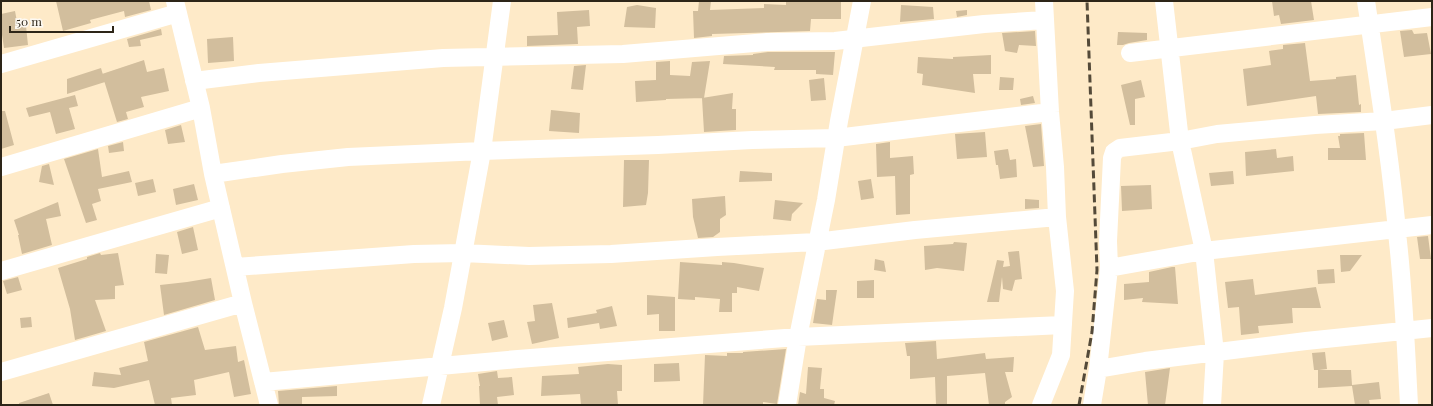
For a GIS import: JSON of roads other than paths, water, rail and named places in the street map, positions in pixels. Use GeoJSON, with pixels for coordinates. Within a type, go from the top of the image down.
{"type":"FeatureCollection","features":[{"type":"Feature","properties":{"kind":"street"},"geometry":{"type":"LineString","coordinates":[[431,405],[453,308],[482,151],[502,1]]}},
{"type":"Feature","properties":{"kind":"street"},"geometry":{"type":"LineString","coordinates":[[786,405],[816,242],[826,200],[862,1]]}},
{"type":"Feature","properties":{"kind":"street"},"geometry":{"type":"LineString","coordinates":[[1041,405],[1061,355],[1065,291],[1057,217],[1044,1]]}},
{"type":"Feature","properties":{"kind":"street"},"geometry":{"type":"LineString","coordinates":[[1164,1],[1180,141],[1204,251],[1215,353],[1212,405]]}},
{"type":"Feature","properties":{"kind":"street"},"geometry":{"type":"LineString","coordinates":[[1366,1],[1384,121],[1397,230],[1409,405]]}},
{"type":"Feature","properties":{"kind":"street"},"geometry":{"type":"LineString","coordinates":[[1,64],[176,7],[201,108],[213,174],[267,404]]}},
{"type":"Feature","properties":{"kind":"street"},"geometry":{"type":"LineString","coordinates":[[1130,53],[1432,17]]}},
{"type":"Feature","properties":{"kind":"street"},"geometry":{"type":"LineString","coordinates":[[194,81],[259,73],[443,58],[622,54],[767,42],[854,40],[984,24],[1044,20]]}},
{"type":"Feature","properties":{"kind":"street"},"geometry":{"type":"LineString","coordinates":[[1,167],[201,108]]}},
{"type":"Feature","properties":{"kind":"street"},"geometry":{"type":"LineString","coordinates":[[213,174],[282,164],[348,157],[482,151],[658,146],[752,140],[836,138],[1050,112]]}},
{"type":"Feature","properties":{"kind":"street"},"geometry":{"type":"LineString","coordinates":[[1092,405],[1098,369],[1110,268],[1108,241],[1112,158],[1114,152],[1120,148],[1180,141],[1217,134],[1315,125],[1384,121],[1432,115]]}},
{"type":"Feature","properties":{"kind":"street"},"geometry":{"type":"LineString","coordinates":[[1,271],[221,208]]}},
{"type":"Feature","properties":{"kind":"street"},"geometry":{"type":"LineString","coordinates":[[235,267],[414,254],[463,253],[529,256],[611,254],[816,242],[915,230],[1057,217]]}},
{"type":"Feature","properties":{"kind":"street"},"geometry":{"type":"LineString","coordinates":[[1110,268],[1204,251],[1432,225]]}},
{"type":"Feature","properties":{"kind":"street"},"geometry":{"type":"LineString","coordinates":[[1,372],[243,303]]}},
{"type":"Feature","properties":{"kind":"street"},"geometry":{"type":"LineString","coordinates":[[263,382],[798,336],[1062,325]]}},
{"type":"Feature","properties":{"kind":"street"},"geometry":{"type":"LineString","coordinates":[[1098,369],[1145,361],[1306,341],[1432,328]]}},
{"type":"Feature","properties":{"kind":"railway"},"geometry":{"type":"LineString","coordinates":[[1079,405],[1092,332],[1097,270],[1087,1]]}}]}
